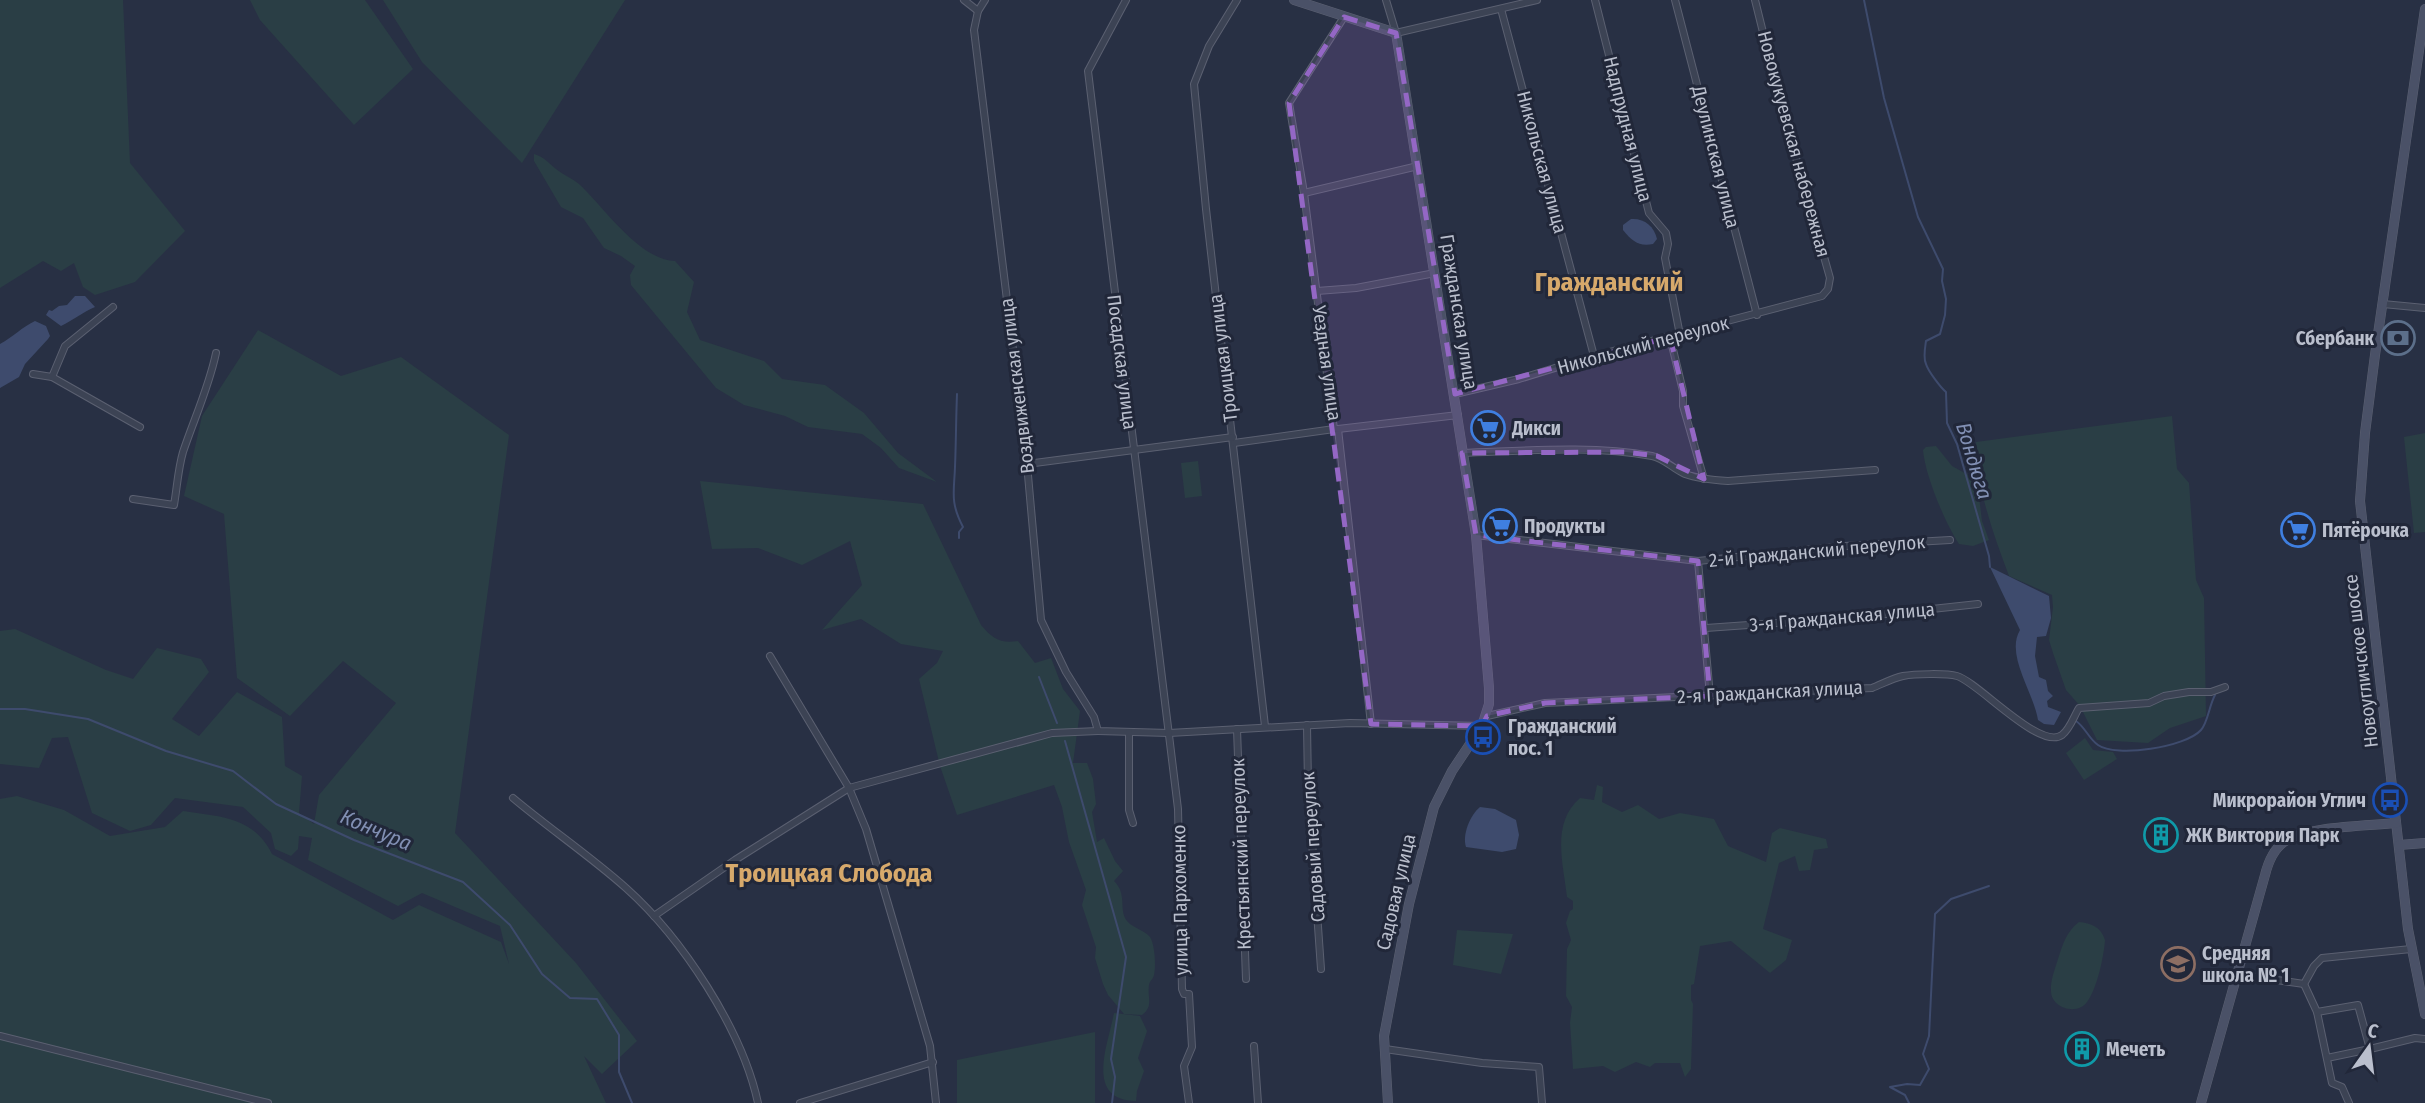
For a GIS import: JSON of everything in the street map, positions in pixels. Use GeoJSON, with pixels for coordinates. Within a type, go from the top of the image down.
{"type":"FeatureCollection","features":[{"type":"Feature","properties":{"kind":"main road"},"geometry":{"type":"LineString","coordinates":[[1294,0],[1396,33]]}},
{"type":"Feature","properties":{"kind":"main road","name":"Новоугличское шоссе"},"geometry":{"type":"LineString","coordinates":[[2425,9],[2365,433],[2360,501],[2411,949],[2425,1014]]}},
{"type":"Feature","properties":{"kind":"main road","name":"Гражданская улица"},"geometry":{"type":"LineString","coordinates":[[1396,33],[1476,535],[1489,704]]}},
{"type":"Feature","properties":{"kind":"main road","name":"Садовая улица"},"geometry":{"type":"LineString","coordinates":[[1388,1103],[1386,1018],[1409,904],[1434,807],[1452,771],[1482,726],[1489,704]]}},
{"type":"Feature","properties":{"kind":"main road"},"geometry":{"type":"LineString","coordinates":[[2201,1103],[2266,870],[2276,849],[2282,843],[2310,832],[2396,823]]}},
{"type":"Feature","properties":{"kind":"main road"},"geometry":{"type":"LineString","coordinates":[[2399,845],[2425,843]]}},
{"type":"Feature","properties":{"kind":"street"},"geometry":{"type":"LineString","coordinates":[[964,0],[978,10],[985,0]]}},
{"type":"Feature","properties":{"kind":"street","name":"Посадская улица"},"geometry":{"type":"LineString","coordinates":[[1126,0],[1088,71],[1169,733]]}},
{"type":"Feature","properties":{"kind":"street","name":"Троицкая улица"},"geometry":{"type":"LineString","coordinates":[[1237,0],[1209,46],[1194,84],[1265,726]]}},
{"type":"Feature","properties":{"kind":"street"},"geometry":{"type":"LineString","coordinates":[[1386,0],[1396,33],[1537,0]]}},
{"type":"Feature","properties":{"kind":"street","name":"Надпрудная улица"},"geometry":{"type":"LineString","coordinates":[[1595,0],[1650,213],[1666,233],[1668,244],[1665,258],[1680,335]]}},
{"type":"Feature","properties":{"kind":"street","name":"Деулинская улица"},"geometry":{"type":"LineString","coordinates":[[1675,0],[1757,315]]}},
{"type":"Feature","properties":{"kind":"street","name":"Новокукуевская набережная"},"geometry":{"type":"LineString","coordinates":[[1755,0],[1780,101],[1830,278],[1828,289]]}},
{"type":"Feature","properties":{"kind":"street","name":"Никольская улица"},"geometry":{"type":"LineString","coordinates":[[1501,9],[1594,356]]}},
{"type":"Feature","properties":{"kind":"street","name":"Воздвиженская улица"},"geometry":{"type":"LineString","coordinates":[[978,10],[974,30],[1027,464],[1041,620],[1066,672],[1094,717],[1098,731]]}},
{"type":"Feature","properties":{"kind":"street","name":"Уездная улица"},"geometry":{"type":"LineString","coordinates":[[1344,17],[1289,103],[1336,429],[1371,724]]}},
{"type":"Feature","properties":{"kind":"street"},"geometry":{"type":"LineString","coordinates":[[1304,193],[1418,166]]}},
{"type":"Feature","properties":{"kind":"street"},"geometry":{"type":"LineString","coordinates":[[1317,291],[1356,288],[1435,273]]}},
{"type":"Feature","properties":{"kind":"street","name":"Никольский переулок"},"geometry":{"type":"LineString","coordinates":[[1455,394],[1757,315],[1822,296],[1828,289]]}},
{"type":"Feature","properties":{"kind":"street"},"geometry":{"type":"LineString","coordinates":[[2383,304],[2425,308]]}},
{"type":"Feature","properties":{"kind":"street"},"geometry":{"type":"LineString","coordinates":[[52,377],[65,346],[113,307]]}},
{"type":"Feature","properties":{"kind":"street"},"geometry":{"type":"LineString","coordinates":[[1670,337],[1683,391],[1683,406],[1704,479]]}},
{"type":"Feature","properties":{"kind":"street"},"geometry":{"type":"LineString","coordinates":[[133,499],[174,505],[183,454],[203,393],[211,378],[216,353]]}},
{"type":"Feature","properties":{"kind":"street"},"geometry":{"type":"LineString","coordinates":[[33,374],[52,377],[140,427]]}},
{"type":"Feature","properties":{"kind":"street"},"geometry":{"type":"LineString","coordinates":[[1027,464],[1133,449],[1458,415]]}},
{"type":"Feature","properties":{"kind":"street"},"geometry":{"type":"LineString","coordinates":[[1462,453],[1555,450],[1626,452],[1657,456],[1683,473],[1704,479],[1728,481],[1875,470]]}},
{"type":"Feature","properties":{"kind":"street","name":"2-й Гражданский переулок"},"geometry":{"type":"LineString","coordinates":[[1476,535],[1698,561],[1845,546],[1950,540]]}},
{"type":"Feature","properties":{"kind":"street"},"geometry":{"type":"LineString","coordinates":[[1698,561],[1710,696]]}},
{"type":"Feature","properties":{"kind":"street","name":"3-я Гражданская улица"},"geometry":{"type":"LineString","coordinates":[[1706,628],[1849,618],[1978,604]]}},
{"type":"Feature","properties":{"kind":"street"},"geometry":{"type":"LineString","coordinates":[[770,656],[849,788],[866,829],[925,1027],[933,1062],[936,1103]]}},
{"type":"Feature","properties":{"kind":"street","name":"2-я Гражданская улица"},"geometry":{"type":"LineString","coordinates":[[1487,716],[1545,702],[1872,688],[1903,676],[1955,675],[1966,680],[2010,715],[2049,737],[2056,737],[2069,725],[2079,708],[2149,703],[2164,696],[2211,692],[2225,687]]}},
{"type":"Feature","properties":{"kind":"street"},"geometry":{"type":"LineString","coordinates":[[654,916],[735,860],[849,788],[1052,733],[1169,733],[1307,725],[1482,726]]}},
{"type":"Feature","properties":{"kind":"street","name":"Садовый переулок"},"geometry":{"type":"LineString","coordinates":[[1307,725],[1308,785],[1321,969]]}},
{"type":"Feature","properties":{"kind":"street","name":"Крестьянский переулок"},"geometry":{"type":"LineString","coordinates":[[1237,729],[1246,979]]}},
{"type":"Feature","properties":{"kind":"street"},"geometry":{"type":"LineString","coordinates":[[1129,732],[1129,810],[1133,823]]}},
{"type":"Feature","properties":{"kind":"street","name":"улица Пархоменко"},"geometry":{"type":"LineString","coordinates":[[1169,733],[1178,809],[1182,989],[1189,994],[1192,1047],[1184,1066],[1189,1103]]}},
{"type":"Feature","properties":{"kind":"street"},"geometry":{"type":"LineString","coordinates":[[513,798],[599,865],[654,916],[697,972],[727,1024],[740,1049],[758,1103]]}},
{"type":"Feature","properties":{"kind":"street"},"geometry":{"type":"LineString","coordinates":[[2304,984],[2322,958],[2411,949]]}},
{"type":"Feature","properties":{"kind":"street"},"geometry":{"type":"LineString","coordinates":[[2236,974],[2304,984]]}},
{"type":"Feature","properties":{"kind":"street"},"geometry":{"type":"LineString","coordinates":[[2304,984],[2317,1012],[2332,1083],[2342,1087],[2349,1103]]}},
{"type":"Feature","properties":{"kind":"street"},"geometry":{"type":"LineString","coordinates":[[2317,1012],[2358,1005],[2370,1049]]}},
{"type":"Feature","properties":{"kind":"street"},"geometry":{"type":"LineString","coordinates":[[0,1036],[268,1103]]}},
{"type":"Feature","properties":{"kind":"street"},"geometry":{"type":"LineString","coordinates":[[2327,1058],[2415,1038],[2425,1040]]}},
{"type":"Feature","properties":{"kind":"street"},"geometry":{"type":"LineString","coordinates":[[1254,1046],[1258,1103]]}},
{"type":"Feature","properties":{"kind":"street"},"geometry":{"type":"LineString","coordinates":[[1385,1049],[1482,1063],[1539,1067],[1542,1103]]}},
{"type":"Feature","properties":{"kind":"street"},"geometry":{"type":"LineString","coordinates":[[800,1103],[933,1062]]}},
{"type":"Feature","properties":{"kind":"highlighted area"},"geometry":{"type":"Polygon","coordinates":[[[1344,17],[1396,33],[1455,394],[1670,337],[1704,479],[1657,456],[1626,452],[1462,453],[1476,535],[1698,561],[1710,696],[1545,703],[1487,716],[1482,726],[1371,724],[1289,103],[1344,17]]]}},
{"type":"Feature","properties":{"kind":"shaded area"},"geometry":{"type":"Polygon","coordinates":[[[0,0],[123,0],[130,163],[185,231],[135,282],[95,295],[83,287],[74,263],[61,271],[43,261],[0,288],[0,0]]]}},
{"type":"Feature","properties":{"kind":"shaded area"},"geometry":{"type":"Polygon","coordinates":[[[250,0],[365,0],[413,69],[354,125],[260,20],[250,0]]]}},
{"type":"Feature","properties":{"kind":"shaded area"},"geometry":{"type":"Polygon","coordinates":[[[383,0],[625,0],[522,163],[422,62],[383,0]]]}},
{"type":"Feature","properties":{"kind":"shaded area"},"geometry":{"type":"Polygon","coordinates":[[[534,154],[579,184],[635,242],[648,252],[675,261],[694,282],[687,312],[700,340],[764,361],[782,379],[825,385],[864,413],[898,453],[937,482],[899,468],[881,448],[862,434],[808,427],[785,416],[744,405],[716,388],[631,285],[630,275],[635,266],[604,248],[583,218],[561,207],[534,161],[534,154]]]}},
{"type":"Feature","properties":{"kind":"shaded area"},"geometry":{"type":"Polygon","coordinates":[[[258,330],[341,376],[401,357],[509,435],[455,833],[576,963],[637,1041],[602,1074],[584,1056],[606,1103],[0,1103],[0,799],[17,796],[64,810],[110,836],[165,827],[183,811],[234,820],[255,832],[272,854],[393,920],[419,905],[501,942],[509,964],[500,926],[422,893],[398,906],[308,860],[312,838],[299,836],[298,849],[291,856],[275,849],[271,833],[243,807],[175,798],[151,825],[130,831],[92,813],[68,737],[52,738],[39,768],[0,764],[0,631],[15,629],[106,670],[133,679],[157,648],[201,659],[209,672],[172,719],[199,736],[237,692],[282,717],[285,766],[302,776],[299,813],[314,824],[319,795],[396,703],[343,661],[290,716],[237,678],[224,514],[184,496],[202,416],[258,330]]]}},
{"type":"Feature","properties":{"kind":"shaded area"},"geometry":{"type":"Polygon","coordinates":[[[2172,416],[2177,469],[2189,483],[2196,580],[2204,598],[2206,716],[2170,728],[2148,743],[2097,740],[2080,706],[2066,690],[2053,653],[2049,640],[2052,595],[2009,576],[1982,493],[1976,442],[2172,416]]]}},
{"type":"Feature","properties":{"kind":"shaded area"},"geometry":{"type":"Polygon","coordinates":[[[2425,433],[2425,532],[2414,533],[2404,437],[2425,433]]]}},
{"type":"Feature","properties":{"kind":"shaded area"},"geometry":{"type":"Polygon","coordinates":[[[1936,446],[1952,466],[1970,476],[1978,489],[1982,521],[1989,540],[1973,546],[1959,544],[1936,499],[1927,472],[1923,450],[1936,446]]]}},
{"type":"Feature","properties":{"kind":"shaded area"},"geometry":{"type":"Polygon","coordinates":[[[1198,461],[1202,496],[1185,498],[1181,463],[1198,461]]]}},
{"type":"Feature","properties":{"kind":"shaded area"},"geometry":{"type":"Polygon","coordinates":[[[700,481],[923,504],[981,625],[997,639],[1006,642],[1018,641],[1035,663],[1051,658],[1063,689],[1080,711],[1073,763],[1087,763],[1093,779],[1096,804],[1092,812],[1097,842],[1104,838],[1123,871],[1114,881],[1121,891],[1124,916],[1129,923],[1150,937],[1153,945],[1154,975],[1149,985],[1149,1005],[1146,1012],[1142,1015],[1124,1014],[1108,995],[1103,984],[1095,958],[1096,947],[1082,905],[1086,890],[1069,842],[1062,807],[1054,785],[957,815],[940,766],[919,679],[937,663],[943,651],[901,644],[861,619],[822,630],[862,585],[850,541],[802,565],[758,548],[712,549],[700,481]]]}},
{"type":"Feature","properties":{"kind":"shaded area"},"geometry":{"type":"Polygon","coordinates":[[[2085,738],[2093,750],[2113,752],[2117,759],[2084,780],[2066,753],[2085,738]]]}},
{"type":"Feature","properties":{"kind":"shaded area"},"geometry":{"type":"Polygon","coordinates":[[[1597,785],[1603,787],[1602,802],[1622,812],[1638,805],[1659,819],[1680,813],[1714,819],[1728,846],[1766,862],[1772,833],[1780,828],[1826,839],[1828,848],[1814,850],[1810,870],[1799,871],[1795,856],[1779,863],[1763,929],[1792,940],[1786,960],[1770,973],[1731,941],[1700,946],[1694,984],[1691,985],[1691,1069],[1685,1077],[1680,1063],[1655,1063],[1650,1067],[1636,1062],[1615,1072],[1603,1066],[1573,1069],[1570,1023],[1572,1007],[1566,996],[1567,949],[1571,940],[1566,923],[1573,909],[1573,901],[1567,897],[1562,831],[1571,808],[1580,798],[1594,800],[1597,785]]]}},
{"type":"Feature","properties":{"kind":"shaded area"},"geometry":{"type":"Polygon","coordinates":[[[2079,922],[2095,926],[2105,940],[2091,996],[2083,1006],[2071,1009],[2055,1002],[2051,987],[2063,943],[2079,922]]]}},
{"type":"Feature","properties":{"kind":"shaded area"},"geometry":{"type":"Polygon","coordinates":[[[1457,930],[1513,934],[1501,974],[1453,965],[1457,930]]]}},
{"type":"Feature","properties":{"kind":"shaded area"},"geometry":{"type":"Polygon","coordinates":[[[1114,1013],[1140,1016],[1147,1031],[1138,1058],[1144,1071],[1136,1101],[1120,1098],[1110,1091],[1105,1081],[1103,1069],[1114,1013]]]}},
{"type":"Feature","properties":{"kind":"shaded area"},"geometry":{"type":"Polygon","coordinates":[[[1095,1032],[1095,1103],[957,1103],[957,1060],[1095,1032]]]}},
{"type":"Feature","properties":{"kind":"water"},"geometry":{"type":"Polygon","coordinates":[[[1631,219],[1644,221],[1651,227],[1657,239],[1653,244],[1640,244],[1626,234],[1623,225],[1631,219]]]}},
{"type":"Feature","properties":{"kind":"water"},"geometry":{"type":"Polygon","coordinates":[[[75,296],[85,296],[95,307],[61,326],[46,315],[49,310],[67,305],[75,296]]]}},
{"type":"Feature","properties":{"kind":"water"},"geometry":{"type":"Polygon","coordinates":[[[35,321],[46,326],[50,336],[25,364],[19,377],[0,388],[0,344],[35,321]]]}},
{"type":"Feature","properties":{"kind":"water"},"geometry":{"type":"Polygon","coordinates":[[[1990,567],[2049,596],[2051,618],[2046,636],[2037,637],[2035,656],[2039,677],[2046,680],[2048,691],[2053,696],[2047,701],[2048,707],[2061,712],[2054,725],[2038,720],[2018,662],[2016,640],[2020,630],[1990,567]]]}},
{"type":"Feature","properties":{"kind":"water"},"geometry":{"type":"Polygon","coordinates":[[[1480,807],[1495,809],[1516,820],[1519,835],[1516,849],[1502,852],[1466,847],[1468,826],[1480,807]]]}},
{"type":"Feature","properties":{"kind":"waterway","name":"Вондюга"},"geometry":{"type":"LineString","coordinates":[[1864,0],[1884,98],[1918,217],[1943,269],[1945,315],[1940,334],[1926,341],[1925,362],[1946,392],[1947,423],[1957,444],[1990,567]]}},
{"type":"Feature","properties":{"kind":"waterway"},"geometry":{"type":"LineString","coordinates":[[957,394],[954,497],[956,511],[963,527],[959,538]]}},
{"type":"Feature","properties":{"kind":"waterway"},"geometry":{"type":"LineString","coordinates":[[1039,677],[1057,723]]}},
{"type":"Feature","properties":{"kind":"waterway"},"geometry":{"type":"LineString","coordinates":[[2076,721],[2098,745],[2107,749],[2151,749],[2181,741],[2201,730],[2215,695]]}},
{"type":"Feature","properties":{"kind":"waterway","name":"Кончура"},"geometry":{"type":"LineString","coordinates":[[0,709],[25,709],[88,719],[166,751],[233,771],[276,804],[354,840],[463,882],[510,925],[542,974],[570,998],[597,999],[619,1035],[619,1072],[632,1103]]}},
{"type":"Feature","properties":{"kind":"waterway"},"geometry":{"type":"LineString","coordinates":[[1065,741],[1126,957],[1111,1059],[1115,1077],[1112,1103]]}},
{"type":"Feature","properties":{"kind":"waterway","name":"Вондюга"},"geometry":{"type":"LineString","coordinates":[[1909,1103],[1905,1095],[1890,1087],[1920,1085],[1929,1069],[1923,1054],[1929,1036],[1935,914],[1951,899],[1989,886]]}},
{"type":"Feature","properties":{"kind":"place","name":"Сбербанк"},"geometry":{"type":"Point","coordinates":[2398,338]}},
{"type":"Feature","properties":{"kind":"place","name":"Дикси"},"geometry":{"type":"Point","coordinates":[1488,428]}},
{"type":"Feature","properties":{"kind":"place","name":"Продукты"},"geometry":{"type":"Point","coordinates":[1500,526]}},
{"type":"Feature","properties":{"kind":"place","name":"Пятёрочка"},"geometry":{"type":"Point","coordinates":[2298,530]}},
{"type":"Feature","properties":{"kind":"place","name":"Гражданский пос. 1"},"geometry":{"type":"Point","coordinates":[1483,737]}},
{"type":"Feature","properties":{"kind":"place","name":"Микрорайон Углич"},"geometry":{"type":"Point","coordinates":[2390,800]}},
{"type":"Feature","properties":{"kind":"place","name":"ЖК Виктория Парк"},"geometry":{"type":"Point","coordinates":[2161,835]}},
{"type":"Feature","properties":{"kind":"place","name":"Средняя школа № 1"},"geometry":{"type":"Point","coordinates":[2178,964]}},
{"type":"Feature","properties":{"kind":"place","name":"Мечеть"},"geometry":{"type":"Point","coordinates":[2082,1049]}},
{"type":"Feature","properties":{"kind":"district","name":"Гражданский"},"geometry":{"type":"Point","coordinates":[1609,282]}},
{"type":"Feature","properties":{"kind":"district","name":"Троицкая Слобода"},"geometry":{"type":"Point","coordinates":[829,873]}}]}
